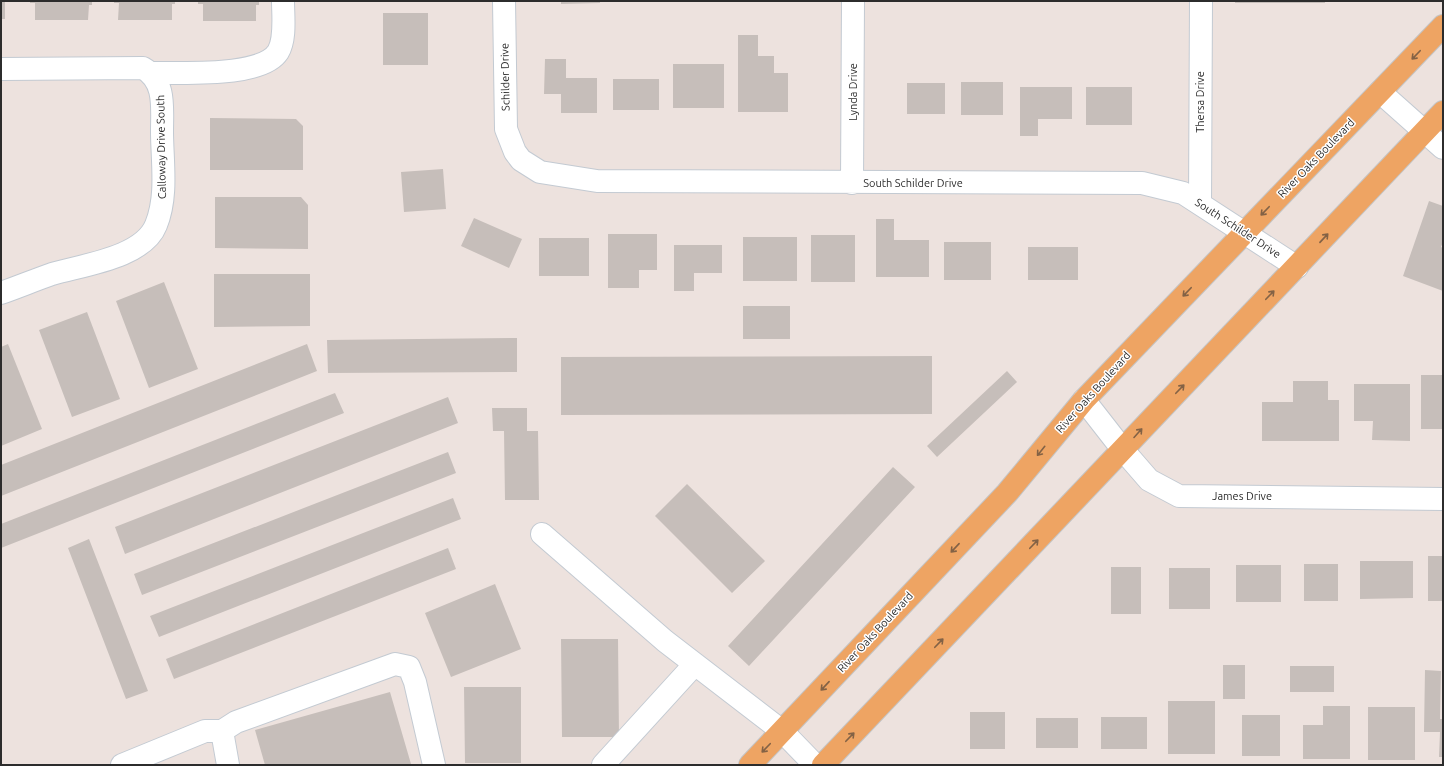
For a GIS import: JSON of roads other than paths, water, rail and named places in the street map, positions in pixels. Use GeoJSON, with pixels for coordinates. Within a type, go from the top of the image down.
{"type":"FeatureCollection","features":[{"type":"Feature","properties":{"kind":"main road","name":"River Oaks Boulevard"},"geometry":{"type":"LineString","coordinates":[[750,765],[1007,493],[1084,400],[1443,26]]}},
{"type":"Feature","properties":{"kind":"main road"},"geometry":{"type":"LineString","coordinates":[[823,765],[1443,112]]}},
{"type":"Feature","properties":{"kind":"street"},"geometry":{"type":"LineString","coordinates":[[1,69],[144,68],[152,73],[233,71],[257,67],[269,61],[278,52],[282,40],[283,1]]}},
{"type":"Feature","properties":{"kind":"street","name":"Schilder Drive"},"geometry":{"type":"LineString","coordinates":[[504,1],[506,129],[515,152]]}},
{"type":"Feature","properties":{"kind":"street","name":"Lynda Drive"},"geometry":{"type":"LineString","coordinates":[[852,183],[853,1]]}},
{"type":"Feature","properties":{"kind":"street","name":"Thersa Drive"},"geometry":{"type":"LineString","coordinates":[[1200,203],[1201,1]]}},
{"type":"Feature","properties":{"kind":"street","name":"Calloway Drive South"},"geometry":{"type":"LineString","coordinates":[[1,293],[52,274],[117,256],[137,246],[150,234],[156,225],[163,198],[161,92],[152,73]]}},
{"type":"Feature","properties":{"kind":"street"},"geometry":{"type":"LineString","coordinates":[[1380,92],[1443,148]]}},
{"type":"Feature","properties":{"kind":"street","name":"South Schilder Drive"},"geometry":{"type":"LineString","coordinates":[[515,152],[521,160],[540,172],[597,181],[1142,183],[1183,193],[1297,267]]}},
{"type":"Feature","properties":{"kind":"street","name":"James Drive"},"geometry":{"type":"LineString","coordinates":[[1084,400],[1123,450],[1149,480],[1179,496],[1443,499]]}},
{"type":"Feature","properties":{"kind":"street"},"geometry":{"type":"LineString","coordinates":[[542,534],[665,641],[782,731],[814,765]]}},
{"type":"Feature","properties":{"kind":"street"},"geometry":{"type":"LineString","coordinates":[[122,765],[205,731],[222,731],[236,722],[395,664],[409,667],[415,682],[434,765]]}},
{"type":"Feature","properties":{"kind":"street"},"geometry":{"type":"LineString","coordinates":[[602,765],[695,664]]}},
{"type":"Feature","properties":{"kind":"street"},"geometry":{"type":"LineString","coordinates":[[222,731],[228,765]]}}]}
